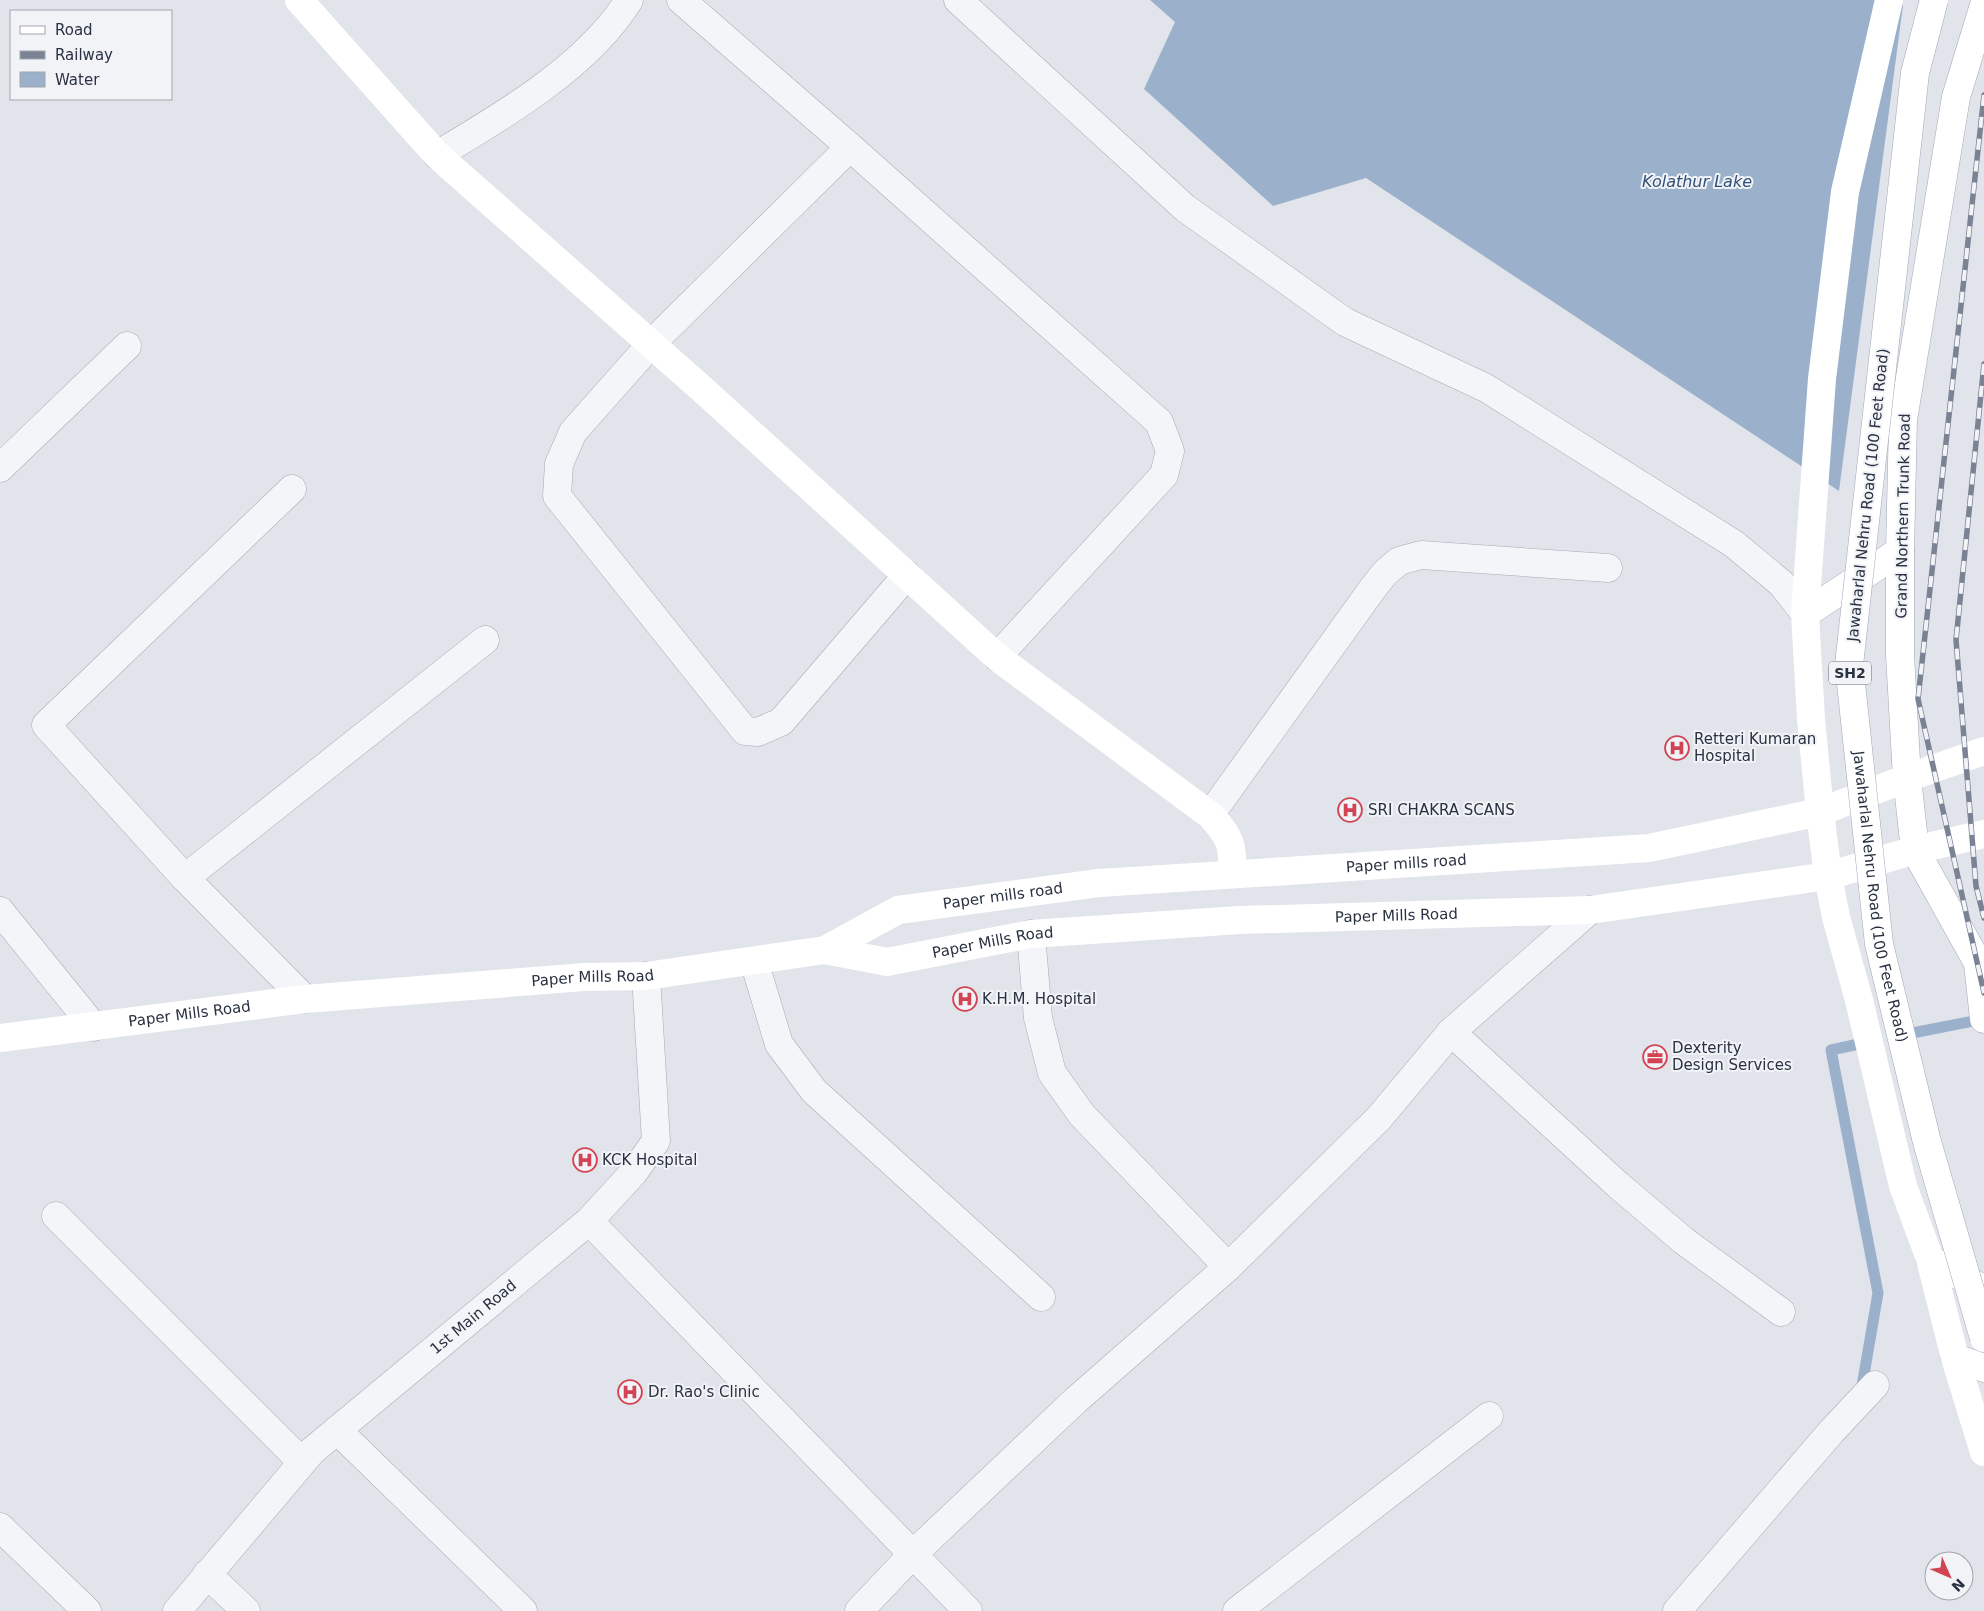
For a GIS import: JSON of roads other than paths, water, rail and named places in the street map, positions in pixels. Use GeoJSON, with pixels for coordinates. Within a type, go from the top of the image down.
{"type":"FeatureCollection","features":[{"type":"Feature","properties":{"kind":"main road"},"geometry":{"type":"LineString","coordinates":[[299,0],[437,155],[998,657],[1210,815],[1224,829],[1231,844],[1233,860],[1231,874]]}},
{"type":"Feature","properties":{"kind":"main road"},"geometry":{"type":"LineString","coordinates":[[1889,0],[1845,192],[1822,379],[1805,614],[1811,710],[1820,812],[1828,876],[1836,917],[1903,1186],[1930,1259],[1954,1358],[1984,1452]]}},
{"type":"Feature","properties":{"kind":"main road","name":"Jawaharlal Nehru Road (100 Feet Road)"},"geometry":{"type":"LineString","coordinates":[[1934,0],[1915,73],[1849,665],[1879,944],[1927,1142],[1984,1338]]}},
{"type":"Feature","properties":{"kind":"main road","name":"Grand Northern Trunk Road"},"geometry":{"type":"LineString","coordinates":[[1983,1010],[1978,963],[1915,850],[1906,778],[1900,655],[1900,551],[1903,420],[1956,97],[1984,4]]}},
{"type":"Feature","properties":{"kind":"main road"},"geometry":{"type":"LineString","coordinates":[[1805,614],[1900,551]]}},
{"type":"Feature","properties":{"kind":"main road","name":"Paper mills road"},"geometry":{"type":"LineString","coordinates":[[824,950],[898,910],[1099,883],[1649,848],[1820,812],[1906,778],[1984,751]]}},
{"type":"Feature","properties":{"kind":"main road","name":"Paper Mills Road"},"geometry":{"type":"LineString","coordinates":[[0,1038],[305,999],[584,977],[646,976],[824,950],[887,962],[1031,934],[1240,920],[1590,910],[1828,876],[1915,850],[1984,834]]}},
{"type":"Feature","properties":{"kind":"main road"},"geometry":{"type":"LineString","coordinates":[[1930,1259],[1984,1290]]}},
{"type":"Feature","properties":{"kind":"main road"},"geometry":{"type":"LineString","coordinates":[[1954,1358],[1984,1368]]}},
{"type":"Feature","properties":{"kind":"street"},"geometry":{"type":"LineString","coordinates":[[437,155],[496,120],[578,60],[620,14],[629,0]]}},
{"type":"Feature","properties":{"kind":"street"},"geometry":{"type":"LineString","coordinates":[[681,0],[850,147],[1159,422],[1170,451],[1164,475],[998,657]]}},
{"type":"Feature","properties":{"kind":"street"},"geometry":{"type":"LineString","coordinates":[[958,0],[1185,208],[1345,322],[1486,388],[1734,544],[1782,584],[1805,614]]}},
{"type":"Feature","properties":{"kind":"street"},"geometry":{"type":"LineString","coordinates":[[850,147],[650,344],[573,432],[559,464],[557,496],[745,731],[758,732],[781,722],[907,574]]}},
{"type":"Feature","properties":{"kind":"street"},"geometry":{"type":"LineString","coordinates":[[0,468],[128,346]]}},
{"type":"Feature","properties":{"kind":"street"},"geometry":{"type":"LineString","coordinates":[[292,489],[46,725],[185,878],[305,999]]}},
{"type":"Feature","properties":{"kind":"street"},"geometry":{"type":"LineString","coordinates":[[1210,815],[1373,588],[1398,561],[1421,555],[1608,568]]}},
{"type":"Feature","properties":{"kind":"street"},"geometry":{"type":"LineString","coordinates":[[185,878],[485,640]]}},
{"type":"Feature","properties":{"kind":"street"},"geometry":{"type":"LineString","coordinates":[[0,910],[94,1027]]}},
{"type":"Feature","properties":{"kind":"street"},"geometry":{"type":"LineString","coordinates":[[859,1611],[913,1554],[1076,1400],[1228,1267],[1379,1118],[1451,1032],[1590,910]]}},
{"type":"Feature","properties":{"kind":"street"},"geometry":{"type":"LineString","coordinates":[[1031,934],[1038,1018],[1052,1073],[1082,1115],[1228,1267]]}},
{"type":"Feature","properties":{"kind":"street"},"geometry":{"type":"LineString","coordinates":[[754,961],[779,1044],[814,1091],[1041,1297]]}},
{"type":"Feature","properties":{"kind":"street","name":"1st Main Road"},"geometry":{"type":"LineString","coordinates":[[177,1611],[312,1452],[589,1220],[634,1172],[656,1142],[646,976]]}},
{"type":"Feature","properties":{"kind":"street"},"geometry":{"type":"LineString","coordinates":[[1451,1032],[1618,1185],[1684,1241],[1781,1312]]}},
{"type":"Feature","properties":{"kind":"street"},"geometry":{"type":"LineString","coordinates":[[56,1216],[302,1462]]}},
{"type":"Feature","properties":{"kind":"street"},"geometry":{"type":"LineString","coordinates":[[589,1220],[968,1611]]}},
{"type":"Feature","properties":{"kind":"street"},"geometry":{"type":"LineString","coordinates":[[1677,1611],[1843,1419],[1875,1385]]}},
{"type":"Feature","properties":{"kind":"street"},"geometry":{"type":"LineString","coordinates":[[1237,1611],[1489,1416]]}},
{"type":"Feature","properties":{"kind":"street"},"geometry":{"type":"LineString","coordinates":[[337,1430],[523,1611]]}},
{"type":"Feature","properties":{"kind":"street"},"geometry":{"type":"LineString","coordinates":[[0,1527],[87,1611]]}},
{"type":"Feature","properties":{"kind":"street"},"geometry":{"type":"LineString","coordinates":[[207,1574],[246,1611]]}},
{"type":"Feature","properties":{"kind":"water","name":"Kolathur Lake"},"geometry":{"type":"Polygon","coordinates":[[[1150,0],[1887,0],[1903,5],[1839,491],[1366,178],[1273,206],[1144,89],[1175,22],[1150,0]]]}},
{"type":"Feature","properties":{"kind":"waterway"},"geometry":{"type":"LineString","coordinates":[[1902,1035],[1984,1019]]}},
{"type":"Feature","properties":{"kind":"waterway"},"geometry":{"type":"LineString","coordinates":[[1859,1044],[1831,1050],[1878,1293],[1861,1392]]}},
{"type":"Feature","properties":{"kind":"railway"},"geometry":{"type":"LineString","coordinates":[[1984,95],[1918,699],[1984,993]]}},
{"type":"Feature","properties":{"kind":"railway"},"geometry":{"type":"LineString","coordinates":[[1984,364],[1956,640],[1976,886],[1984,918]]}},
{"type":"Feature","properties":{"kind":"place","name":"Retteri Kumaran Hospital"},"geometry":{"type":"Point","coordinates":[1677,748]}},
{"type":"Feature","properties":{"kind":"place","name":"SRI CHAKRA SCANS"},"geometry":{"type":"Point","coordinates":[1350,810]}},
{"type":"Feature","properties":{"kind":"place","name":"K.H.M. Hospital"},"geometry":{"type":"Point","coordinates":[965,999]}},
{"type":"Feature","properties":{"kind":"place","name":"Dexterity Design Services"},"geometry":{"type":"Point","coordinates":[1655,1057]}},
{"type":"Feature","properties":{"kind":"place","name":"KCK Hospital"},"geometry":{"type":"Point","coordinates":[585,1160]}},
{"type":"Feature","properties":{"kind":"place","name":"Dr. Rao's Clinic"},"geometry":{"type":"Point","coordinates":[630,1392]}}]}
